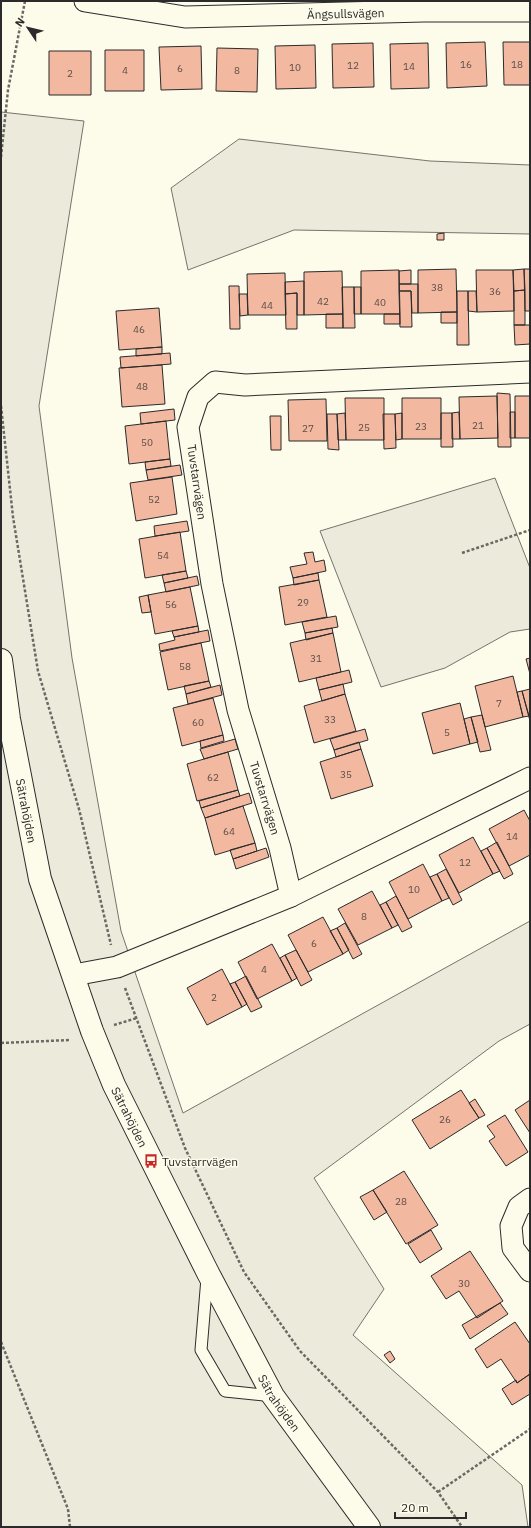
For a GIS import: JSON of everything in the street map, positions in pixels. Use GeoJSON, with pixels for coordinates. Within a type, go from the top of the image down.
{"type":"FeatureCollection","features":[{"type":"Feature","properties":{"kind":"street","name":"Ängsullsvägen"},"geometry":{"type":"LineString","coordinates":[[85,1],[190,9],[530,11]]}},
{"type":"Feature","properties":{"kind":"street","name":"Tuvstarrvägen"},"geometry":{"type":"LineString","coordinates":[[290,896],[280,848],[238,710],[212,584],[188,427],[198,397],[215,382],[245,385],[530,372]]}},
{"type":"Feature","properties":{"kind":"street","name":"Sätrahöjden"},"geometry":{"type":"LineString","coordinates":[[1,660],[10,719],[40,879],[92,1031],[114,1085],[208,1273],[273,1396],[368,1527]]}},
{"type":"Feature","properties":{"kind":"street"},"geometry":{"type":"LineString","coordinates":[[74,975],[117,967],[290,896],[530,778]]}},
{"type":"Feature","properties":{"kind":"street"},"geometry":{"type":"LineString","coordinates":[[530,1199],[519,1207],[511,1226],[513,1248],[530,1271]]}},
{"type":"Feature","properties":{"kind":"lane"},"geometry":{"type":"LineString","coordinates":[[208,1273],[200,1350],[226,1391],[273,1396]]}},
{"type":"Feature","properties":{"kind":"path"},"geometry":{"type":"LineString","coordinates":[[1,157],[8,90],[25,1]]}},
{"type":"Feature","properties":{"kind":"path"},"geometry":{"type":"LineString","coordinates":[[1,406],[14,517],[38,671],[79,809],[117,967],[185,1148],[244,1272],[300,1351],[438,1492],[462,1527]]}},
{"type":"Feature","properties":{"kind":"path"},"geometry":{"type":"LineString","coordinates":[[462,553],[530,530]]}},
{"type":"Feature","properties":{"kind":"path"},"geometry":{"type":"LineString","coordinates":[[1,1342],[68,1509],[70,1527]]}},
{"type":"Feature","properties":{"kind":"path"},"geometry":{"type":"LineString","coordinates":[[438,1492],[530,1429]]}},
{"type":"Feature","properties":{"kind":"shaded area"},"geometry":{"type":"Polygon","coordinates":[[[1,112],[84,121],[39,406],[72,658],[121,931],[183,1113],[530,921],[530,1024],[499,1041],[314,1178],[384,1289],[353,1335],[522,1485],[528,1527],[1,1527],[1,112]]]}},
{"type":"Feature","properties":{"kind":"shaded area"},"geometry":{"type":"Polygon","coordinates":[[[239,139],[430,161],[530,165],[530,234],[294,230],[188,270],[171,188],[239,139]]]}},
{"type":"Feature","properties":{"kind":"shaded area"},"geometry":{"type":"Polygon","coordinates":[[[495,478],[530,568],[530,629],[510,632],[445,668],[381,687],[320,531],[495,478]]]}},
{"type":"Feature","properties":{"kind":"building"},"geometry":{"type":"Polygon","coordinates":[[[485,42],[487,86],[447,88],[446,43],[485,42]]]}},
{"type":"Feature","properties":{"kind":"building"},"geometry":{"type":"Polygon","coordinates":[[[503,42],[530,42],[530,85],[504,85],[503,42]]]}},
{"type":"Feature","properties":{"kind":"building"},"geometry":{"type":"Polygon","coordinates":[[[373,43],[374,87],[333,88],[332,44],[373,43]]]}},
{"type":"Feature","properties":{"kind":"building"},"geometry":{"type":"Polygon","coordinates":[[[428,43],[429,88],[391,89],[390,44],[428,43]]]}},
{"type":"Feature","properties":{"kind":"building"},"geometry":{"type":"Polygon","coordinates":[[[315,45],[316,88],[276,89],[275,46],[315,45]]]}},
{"type":"Feature","properties":{"kind":"building"},"geometry":{"type":"Polygon","coordinates":[[[201,46],[202,89],[161,90],[159,47],[201,46]]]}},
{"type":"Feature","properties":{"kind":"building"},"geometry":{"type":"Polygon","coordinates":[[[217,48],[258,49],[257,92],[216,91],[217,48]]]}},
{"type":"Feature","properties":{"kind":"building"},"geometry":{"type":"Polygon","coordinates":[[[105,50],[144,50],[144,91],[105,91],[105,50]]]}},
{"type":"Feature","properties":{"kind":"building"},"geometry":{"type":"Polygon","coordinates":[[[49,51],[91,51],[91,95],[49,95],[49,51]]]}},
{"type":"Feature","properties":{"kind":"building"},"geometry":{"type":"Polygon","coordinates":[[[444,233],[444,240],[437,240],[437,234],[444,233]]]}},
{"type":"Feature","properties":{"kind":"building"},"geometry":{"type":"Polygon","coordinates":[[[456,269],[457,312],[418,313],[418,270],[456,269]]]}},
{"type":"Feature","properties":{"kind":"building"},"geometry":{"type":"Polygon","coordinates":[[[524,269],[530,269],[530,311],[525,311],[524,269]]]}},
{"type":"Feature","properties":{"kind":"building"},"geometry":{"type":"Polygon","coordinates":[[[524,269],[525,290],[514,291],[513,270],[524,269]]]}},
{"type":"Feature","properties":{"kind":"building"},"geometry":{"type":"Polygon","coordinates":[[[399,270],[400,314],[361,314],[361,271],[399,270]]]}},
{"type":"Feature","properties":{"kind":"building"},"geometry":{"type":"Polygon","coordinates":[[[411,270],[411,284],[399,284],[399,271],[411,270]]]}},
{"type":"Feature","properties":{"kind":"building"},"geometry":{"type":"Polygon","coordinates":[[[476,270],[513,270],[514,311],[477,312],[476,270]]]}},
{"type":"Feature","properties":{"kind":"building"},"geometry":{"type":"Polygon","coordinates":[[[342,271],[343,314],[304,315],[304,272],[342,271]]]}},
{"type":"Feature","properties":{"kind":"building"},"geometry":{"type":"Polygon","coordinates":[[[285,273],[286,315],[248,315],[247,274],[285,273]]]}},
{"type":"Feature","properties":{"kind":"building"},"geometry":{"type":"Polygon","coordinates":[[[304,281],[304,315],[297,315],[297,293],[285,294],[285,282],[304,281]]]}},
{"type":"Feature","properties":{"kind":"building"},"geometry":{"type":"Polygon","coordinates":[[[399,284],[418,284],[418,313],[412,313],[411,291],[399,291],[399,284]]]}},
{"type":"Feature","properties":{"kind":"building"},"geometry":{"type":"Polygon","coordinates":[[[229,286],[239,286],[240,329],[230,329],[229,286]]]}},
{"type":"Feature","properties":{"kind":"building"},"geometry":{"type":"Polygon","coordinates":[[[342,287],[354,287],[355,328],[343,328],[342,287]]]}},
{"type":"Feature","properties":{"kind":"building"},"geometry":{"type":"Polygon","coordinates":[[[354,287],[361,287],[361,314],[354,314],[354,287]]]}},
{"type":"Feature","properties":{"kind":"building"},"geometry":{"type":"Polygon","coordinates":[[[525,290],[525,325],[514,325],[514,291],[525,290]]]}},
{"type":"Feature","properties":{"kind":"building"},"geometry":{"type":"Polygon","coordinates":[[[399,291],[411,291],[412,327],[400,327],[399,291]]]}},
{"type":"Feature","properties":{"kind":"building"},"geometry":{"type":"Polygon","coordinates":[[[457,291],[468,291],[469,345],[457,345],[457,291]]]}},
{"type":"Feature","properties":{"kind":"building"},"geometry":{"type":"Polygon","coordinates":[[[468,291],[476,291],[477,312],[468,311],[468,291]]]}},
{"type":"Feature","properties":{"kind":"building"},"geometry":{"type":"Polygon","coordinates":[[[297,293],[297,329],[286,329],[285,294],[297,293]]]}},
{"type":"Feature","properties":{"kind":"building"},"geometry":{"type":"Polygon","coordinates":[[[239,294],[247,294],[248,315],[240,316],[239,294]]]}},
{"type":"Feature","properties":{"kind":"building"},"geometry":{"type":"Polygon","coordinates":[[[159,308],[162,347],[119,350],[116,311],[159,308]]]}},
{"type":"Feature","properties":{"kind":"building"},"geometry":{"type":"Polygon","coordinates":[[[441,312],[457,312],[457,323],[441,323],[441,312]]]}},
{"type":"Feature","properties":{"kind":"building"},"geometry":{"type":"Polygon","coordinates":[[[326,314],[343,314],[343,328],[326,328],[326,314]]]}},
{"type":"Feature","properties":{"kind":"building"},"geometry":{"type":"Polygon","coordinates":[[[384,314],[400,314],[400,324],[384,324],[384,314]]]}},
{"type":"Feature","properties":{"kind":"building"},"geometry":{"type":"Polygon","coordinates":[[[514,325],[530,325],[530,344],[515,345],[514,325]]]}},
{"type":"Feature","properties":{"kind":"building"},"geometry":{"type":"Polygon","coordinates":[[[162,347],[162,354],[136,356],[136,349],[162,347]]]}},
{"type":"Feature","properties":{"kind":"building"},"geometry":{"type":"Polygon","coordinates":[[[170,353],[171,364],[121,368],[120,357],[170,353]]]}},
{"type":"Feature","properties":{"kind":"building"},"geometry":{"type":"Polygon","coordinates":[[[162,365],[165,404],[122,407],[119,368],[162,365]]]}},
{"type":"Feature","properties":{"kind":"building"},"geometry":{"type":"Polygon","coordinates":[[[497,393],[510,394],[511,447],[498,447],[497,393]]]}},
{"type":"Feature","properties":{"kind":"building"},"geometry":{"type":"Polygon","coordinates":[[[497,396],[498,438],[460,439],[459,397],[497,396]]]}},
{"type":"Feature","properties":{"kind":"building"},"geometry":{"type":"Polygon","coordinates":[[[515,396],[530,396],[530,438],[515,438],[515,396]]]}},
{"type":"Feature","properties":{"kind":"building"},"geometry":{"type":"Polygon","coordinates":[[[345,398],[384,398],[384,440],[346,440],[345,398]]]}},
{"type":"Feature","properties":{"kind":"building"},"geometry":{"type":"Polygon","coordinates":[[[402,398],[441,398],[441,439],[402,439],[402,398]]]}},
{"type":"Feature","properties":{"kind":"building"},"geometry":{"type":"Polygon","coordinates":[[[326,399],[327,441],[289,441],[288,400],[326,399]]]}},
{"type":"Feature","properties":{"kind":"building"},"geometry":{"type":"Polygon","coordinates":[[[174,409],[175,420],[141,424],[140,413],[174,409]]]}},
{"type":"Feature","properties":{"kind":"building"},"geometry":{"type":"Polygon","coordinates":[[[459,412],[460,439],[452,439],[452,413],[459,412]]]}},
{"type":"Feature","properties":{"kind":"building"},"geometry":{"type":"Polygon","coordinates":[[[510,412],[515,412],[515,438],[510,438],[510,412]]]}},
{"type":"Feature","properties":{"kind":"building"},"geometry":{"type":"Polygon","coordinates":[[[345,413],[346,440],[338,440],[337,414],[345,413]]]}},
{"type":"Feature","properties":{"kind":"building"},"geometry":{"type":"Polygon","coordinates":[[[402,413],[402,439],[396,440],[395,414],[402,413]]]}},
{"type":"Feature","properties":{"kind":"building"},"geometry":{"type":"Polygon","coordinates":[[[441,413],[452,413],[453,447],[441,447],[441,413]]]}},
{"type":"Feature","properties":{"kind":"building"},"geometry":{"type":"Polygon","coordinates":[[[327,414],[337,414],[339,450],[328,449],[327,414]]]}},
{"type":"Feature","properties":{"kind":"building"},"geometry":{"type":"Polygon","coordinates":[[[383,414],[395,414],[396,448],[384,449],[383,414]]]}},
{"type":"Feature","properties":{"kind":"building"},"geometry":{"type":"Polygon","coordinates":[[[270,416],[281,416],[281,450],[271,450],[270,416]]]}},
{"type":"Feature","properties":{"kind":"building"},"geometry":{"type":"Polygon","coordinates":[[[166,421],[170,459],[129,464],[125,426],[166,421]]]}},
{"type":"Feature","properties":{"kind":"building"},"geometry":{"type":"Polygon","coordinates":[[[170,459],[171,466],[146,470],[145,462],[170,459]]]}},
{"type":"Feature","properties":{"kind":"building"},"geometry":{"type":"Polygon","coordinates":[[[180,465],[182,475],[148,480],[146,470],[180,465]]]}},
{"type":"Feature","properties":{"kind":"building"},"geometry":{"type":"Polygon","coordinates":[[[172,477],[177,514],[136,521],[130,483],[172,477]]]}},
{"type":"Feature","properties":{"kind":"building"},"geometry":{"type":"Polygon","coordinates":[[[187,521],[189,531],[155,536],[154,526],[187,521]]]}},
{"type":"Feature","properties":{"kind":"building"},"geometry":{"type":"Polygon","coordinates":[[[180,532],[186,571],[145,578],[139,539],[180,532]]]}},
{"type":"Feature","properties":{"kind":"building"},"geometry":{"type":"Polygon","coordinates":[[[313,552],[315,562],[324,560],[326,571],[293,578],[290,567],[307,564],[304,553],[313,552]]]}},
{"type":"Feature","properties":{"kind":"building"},"geometry":{"type":"Polygon","coordinates":[[[186,571],[188,578],[164,583],[162,575],[186,571]]]}},
{"type":"Feature","properties":{"kind":"building"},"geometry":{"type":"Polygon","coordinates":[[[318,573],[319,580],[294,585],[293,578],[318,573]]]}},
{"type":"Feature","properties":{"kind":"building"},"geometry":{"type":"Polygon","coordinates":[[[197,576],[199,585],[166,592],[164,583],[197,576]]]}},
{"type":"Feature","properties":{"kind":"building"},"geometry":{"type":"Polygon","coordinates":[[[319,580],[327,617],[285,625],[279,587],[319,580]]]}},
{"type":"Feature","properties":{"kind":"building"},"geometry":{"type":"Polygon","coordinates":[[[190,587],[198,626],[155,634],[148,595],[190,587]]]}},
{"type":"Feature","properties":{"kind":"building"},"geometry":{"type":"Polygon","coordinates":[[[148,595],[151,612],[142,613],[139,597],[148,595]]]}},
{"type":"Feature","properties":{"kind":"building"},"geometry":{"type":"Polygon","coordinates":[[[336,616],[338,627],[305,633],[302,622],[336,616]]]}},
{"type":"Feature","properties":{"kind":"building"},"geometry":{"type":"Polygon","coordinates":[[[198,626],[199,632],[174,637],[172,631],[198,626]]]}},
{"type":"Feature","properties":{"kind":"building"},"geometry":{"type":"Polygon","coordinates":[[[332,628],[333,633],[306,640],[305,633],[332,628]]]}},
{"type":"Feature","properties":{"kind":"building"},"geometry":{"type":"Polygon","coordinates":[[[208,630],[210,641],[160,651],[159,644],[175,640],[174,637],[208,630]]]}},
{"type":"Feature","properties":{"kind":"building"},"geometry":{"type":"Polygon","coordinates":[[[333,633],[341,672],[299,682],[290,643],[333,633]]]}},
{"type":"Feature","properties":{"kind":"building"},"geometry":{"type":"Polygon","coordinates":[[[201,643],[209,681],[168,690],[160,652],[201,643]]]}},
{"type":"Feature","properties":{"kind":"building"},"geometry":{"type":"Polygon","coordinates":[[[530,658],[530,674],[526,659],[530,658]]]}},
{"type":"Feature","properties":{"kind":"building"},"geometry":{"type":"Polygon","coordinates":[[[349,670],[352,682],[319,690],[316,678],[349,670]]]}},
{"type":"Feature","properties":{"kind":"building"},"geometry":{"type":"Polygon","coordinates":[[[513,676],[523,717],[485,727],[475,686],[513,676]]]}},
{"type":"Feature","properties":{"kind":"building"},"geometry":{"type":"Polygon","coordinates":[[[209,681],[211,687],[186,694],[184,686],[209,681]]]}},
{"type":"Feature","properties":{"kind":"building"},"geometry":{"type":"Polygon","coordinates":[[[343,684],[345,694],[322,701],[319,690],[343,684]]]}},
{"type":"Feature","properties":{"kind":"building"},"geometry":{"type":"Polygon","coordinates":[[[220,685],[222,695],[188,704],[186,694],[220,685]]]}},
{"type":"Feature","properties":{"kind":"building"},"geometry":{"type":"Polygon","coordinates":[[[530,689],[530,721],[522,691],[530,689]]]}},
{"type":"Feature","properties":{"kind":"building"},"geometry":{"type":"Polygon","coordinates":[[[522,691],[529,716],[523,717],[517,692],[522,691]]]}},
{"type":"Feature","properties":{"kind":"building"},"geometry":{"type":"Polygon","coordinates":[[[345,694],[356,731],[314,743],[304,706],[345,694]]]}},
{"type":"Feature","properties":{"kind":"building"},"geometry":{"type":"Polygon","coordinates":[[[213,698],[223,735],[182,746],[173,708],[213,698]]]}},
{"type":"Feature","properties":{"kind":"building"},"geometry":{"type":"Polygon","coordinates":[[[460,703],[470,744],[433,754],[422,713],[460,703]]]}},
{"type":"Feature","properties":{"kind":"building"},"geometry":{"type":"Polygon","coordinates":[[[482,715],[491,750],[480,752],[471,717],[482,715]]]}},
{"type":"Feature","properties":{"kind":"building"},"geometry":{"type":"Polygon","coordinates":[[[471,717],[478,742],[470,744],[464,719],[471,717]]]}},
{"type":"Feature","properties":{"kind":"building"},"geometry":{"type":"Polygon","coordinates":[[[365,729],[368,740],[334,750],[330,739],[365,729]]]}},
{"type":"Feature","properties":{"kind":"building"},"geometry":{"type":"Polygon","coordinates":[[[223,735],[224,741],[201,748],[200,741],[223,735]]]}},
{"type":"Feature","properties":{"kind":"building"},"geometry":{"type":"Polygon","coordinates":[[[235,739],[238,749],[204,759],[200,749],[235,739]]]}},
{"type":"Feature","properties":{"kind":"building"},"geometry":{"type":"Polygon","coordinates":[[[359,742],[361,749],[336,757],[334,750],[359,742]]]}},
{"type":"Feature","properties":{"kind":"building"},"geometry":{"type":"Polygon","coordinates":[[[361,749],[373,786],[331,799],[320,762],[361,749]]]}},
{"type":"Feature","properties":{"kind":"building"},"geometry":{"type":"Polygon","coordinates":[[[228,752],[238,790],[197,801],[187,764],[228,752]]]}},
{"type":"Feature","properties":{"kind":"building"},"geometry":{"type":"Polygon","coordinates":[[[238,790],[240,796],[201,808],[199,801],[238,790]]]}},
{"type":"Feature","properties":{"kind":"building"},"geometry":{"type":"Polygon","coordinates":[[[249,793],[252,803],[205,818],[201,808],[249,793]]]}},
{"type":"Feature","properties":{"kind":"building"},"geometry":{"type":"Polygon","coordinates":[[[243,806],[255,843],[215,855],[205,818],[243,806]]]}},
{"type":"Feature","properties":{"kind":"building"},"geometry":{"type":"Polygon","coordinates":[[[524,810],[530,821],[530,855],[509,866],[489,829],[524,810]]]}},
{"type":"Feature","properties":{"kind":"building"},"geometry":{"type":"Polygon","coordinates":[[[473,837],[493,874],[459,893],[439,855],[473,837]]]}},
{"type":"Feature","properties":{"kind":"building"},"geometry":{"type":"Polygon","coordinates":[[[497,842],[513,874],[504,879],[487,848],[497,842]]]}},
{"type":"Feature","properties":{"kind":"building"},"geometry":{"type":"Polygon","coordinates":[[[255,843],[257,851],[233,859],[230,850],[255,843]]]}},
{"type":"Feature","properties":{"kind":"building"},"geometry":{"type":"Polygon","coordinates":[[[266,848],[269,857],[236,869],[233,859],[266,848]]]}},
{"type":"Feature","properties":{"kind":"building"},"geometry":{"type":"Polygon","coordinates":[[[487,848],[500,871],[493,874],[481,851],[487,848]]]}},
{"type":"Feature","properties":{"kind":"building"},"geometry":{"type":"Polygon","coordinates":[[[423,864],[442,901],[408,919],[389,882],[423,864]]]}},
{"type":"Feature","properties":{"kind":"building"},"geometry":{"type":"Polygon","coordinates":[[[446,869],[462,900],[453,905],[437,874],[446,869]]]}},
{"type":"Feature","properties":{"kind":"building"},"geometry":{"type":"Polygon","coordinates":[[[437,874],[449,898],[442,901],[430,877],[437,874]]]}},
{"type":"Feature","properties":{"kind":"building"},"geometry":{"type":"Polygon","coordinates":[[[372,891],[392,928],[358,945],[338,909],[372,891]]]}},
{"type":"Feature","properties":{"kind":"building"},"geometry":{"type":"Polygon","coordinates":[[[396,896],[412,927],[402,932],[386,902],[396,896]]]}},
{"type":"Feature","properties":{"kind":"building"},"geometry":{"type":"Polygon","coordinates":[[[386,902],[398,925],[392,928],[380,905],[386,902]]]}},
{"type":"Feature","properties":{"kind":"building"},"geometry":{"type":"Polygon","coordinates":[[[323,917],[343,954],[308,972],[288,935],[323,917]]]}},
{"type":"Feature","properties":{"kind":"building"},"geometry":{"type":"Polygon","coordinates":[[[345,923],[362,954],[353,959],[337,928],[345,923]]]}},
{"type":"Feature","properties":{"kind":"building"},"geometry":{"type":"Polygon","coordinates":[[[337,928],[349,950],[343,954],[330,931],[337,928]]]}},
{"type":"Feature","properties":{"kind":"building"},"geometry":{"type":"Polygon","coordinates":[[[272,944],[292,981],[257,999],[238,962],[272,944]]]}},
{"type":"Feature","properties":{"kind":"building"},"geometry":{"type":"Polygon","coordinates":[[[296,950],[312,980],[301,986],[285,955],[296,950]]]}},
{"type":"Feature","properties":{"kind":"building"},"geometry":{"type":"Polygon","coordinates":[[[285,955],[297,978],[292,981],[280,958],[285,955]]]}},
{"type":"Feature","properties":{"kind":"building"},"geometry":{"type":"Polygon","coordinates":[[[222,969],[242,1007],[207,1025],[187,988],[222,969]]]}},
{"type":"Feature","properties":{"kind":"building"},"geometry":{"type":"Polygon","coordinates":[[[246,976],[262,1007],[251,1012],[235,982],[246,976]]]}},
{"type":"Feature","properties":{"kind":"building"},"geometry":{"type":"Polygon","coordinates":[[[235,982],[247,1004],[242,1007],[230,984],[235,982]]]}},
{"type":"Feature","properties":{"kind":"building"},"geometry":{"type":"Polygon","coordinates":[[[461,1090],[479,1118],[430,1149],[412,1120],[461,1090]]]}},
{"type":"Feature","properties":{"kind":"building"},"geometry":{"type":"Polygon","coordinates":[[[475,1099],[485,1115],[479,1118],[469,1103],[475,1099]]]}},
{"type":"Feature","properties":{"kind":"building"},"geometry":{"type":"Polygon","coordinates":[[[530,1100],[530,1133],[515,1110],[530,1100]]]}},
{"type":"Feature","properties":{"kind":"building"},"geometry":{"type":"Polygon","coordinates":[[[505,1115],[528,1152],[506,1166],[489,1141],[495,1137],[487,1126],[505,1115]]]}},
{"type":"Feature","properties":{"kind":"building"},"geometry":{"type":"Polygon","coordinates":[[[404,1171],[438,1225],[406,1244],[373,1190],[404,1171]]]}},
{"type":"Feature","properties":{"kind":"building"},"geometry":{"type":"Polygon","coordinates":[[[373,1190],[387,1212],[374,1220],[360,1197],[373,1190]]]}},
{"type":"Feature","properties":{"kind":"building"},"geometry":{"type":"Polygon","coordinates":[[[431,1230],[442,1249],[420,1263],[408,1244],[431,1230]]]}},
{"type":"Feature","properties":{"kind":"building"},"geometry":{"type":"Polygon","coordinates":[[[470,1251],[503,1301],[477,1318],[459,1291],[446,1299],[431,1276],[470,1251]]]}},
{"type":"Feature","properties":{"kind":"building"},"geometry":{"type":"Polygon","coordinates":[[[500,1303],[508,1314],[470,1339],[462,1325],[500,1303]]]}},
{"type":"Feature","properties":{"kind":"building"},"geometry":{"type":"Polygon","coordinates":[[[515,1322],[530,1344],[530,1374],[517,1383],[501,1359],[487,1368],[475,1349],[515,1322]]]}},
{"type":"Feature","properties":{"kind":"building"},"geometry":{"type":"Polygon","coordinates":[[[390,1351],[395,1359],[390,1363],[384,1355],[390,1351]]]}},
{"type":"Feature","properties":{"kind":"building"},"geometry":{"type":"Polygon","coordinates":[[[530,1374],[530,1394],[512,1405],[502,1389],[516,1380],[517,1383],[530,1374]]]}},
{"type":"Feature","properties":{"kind":"place","name":"Tuvstarrvägen"},"geometry":{"type":"Point","coordinates":[151,1161]}}]}
